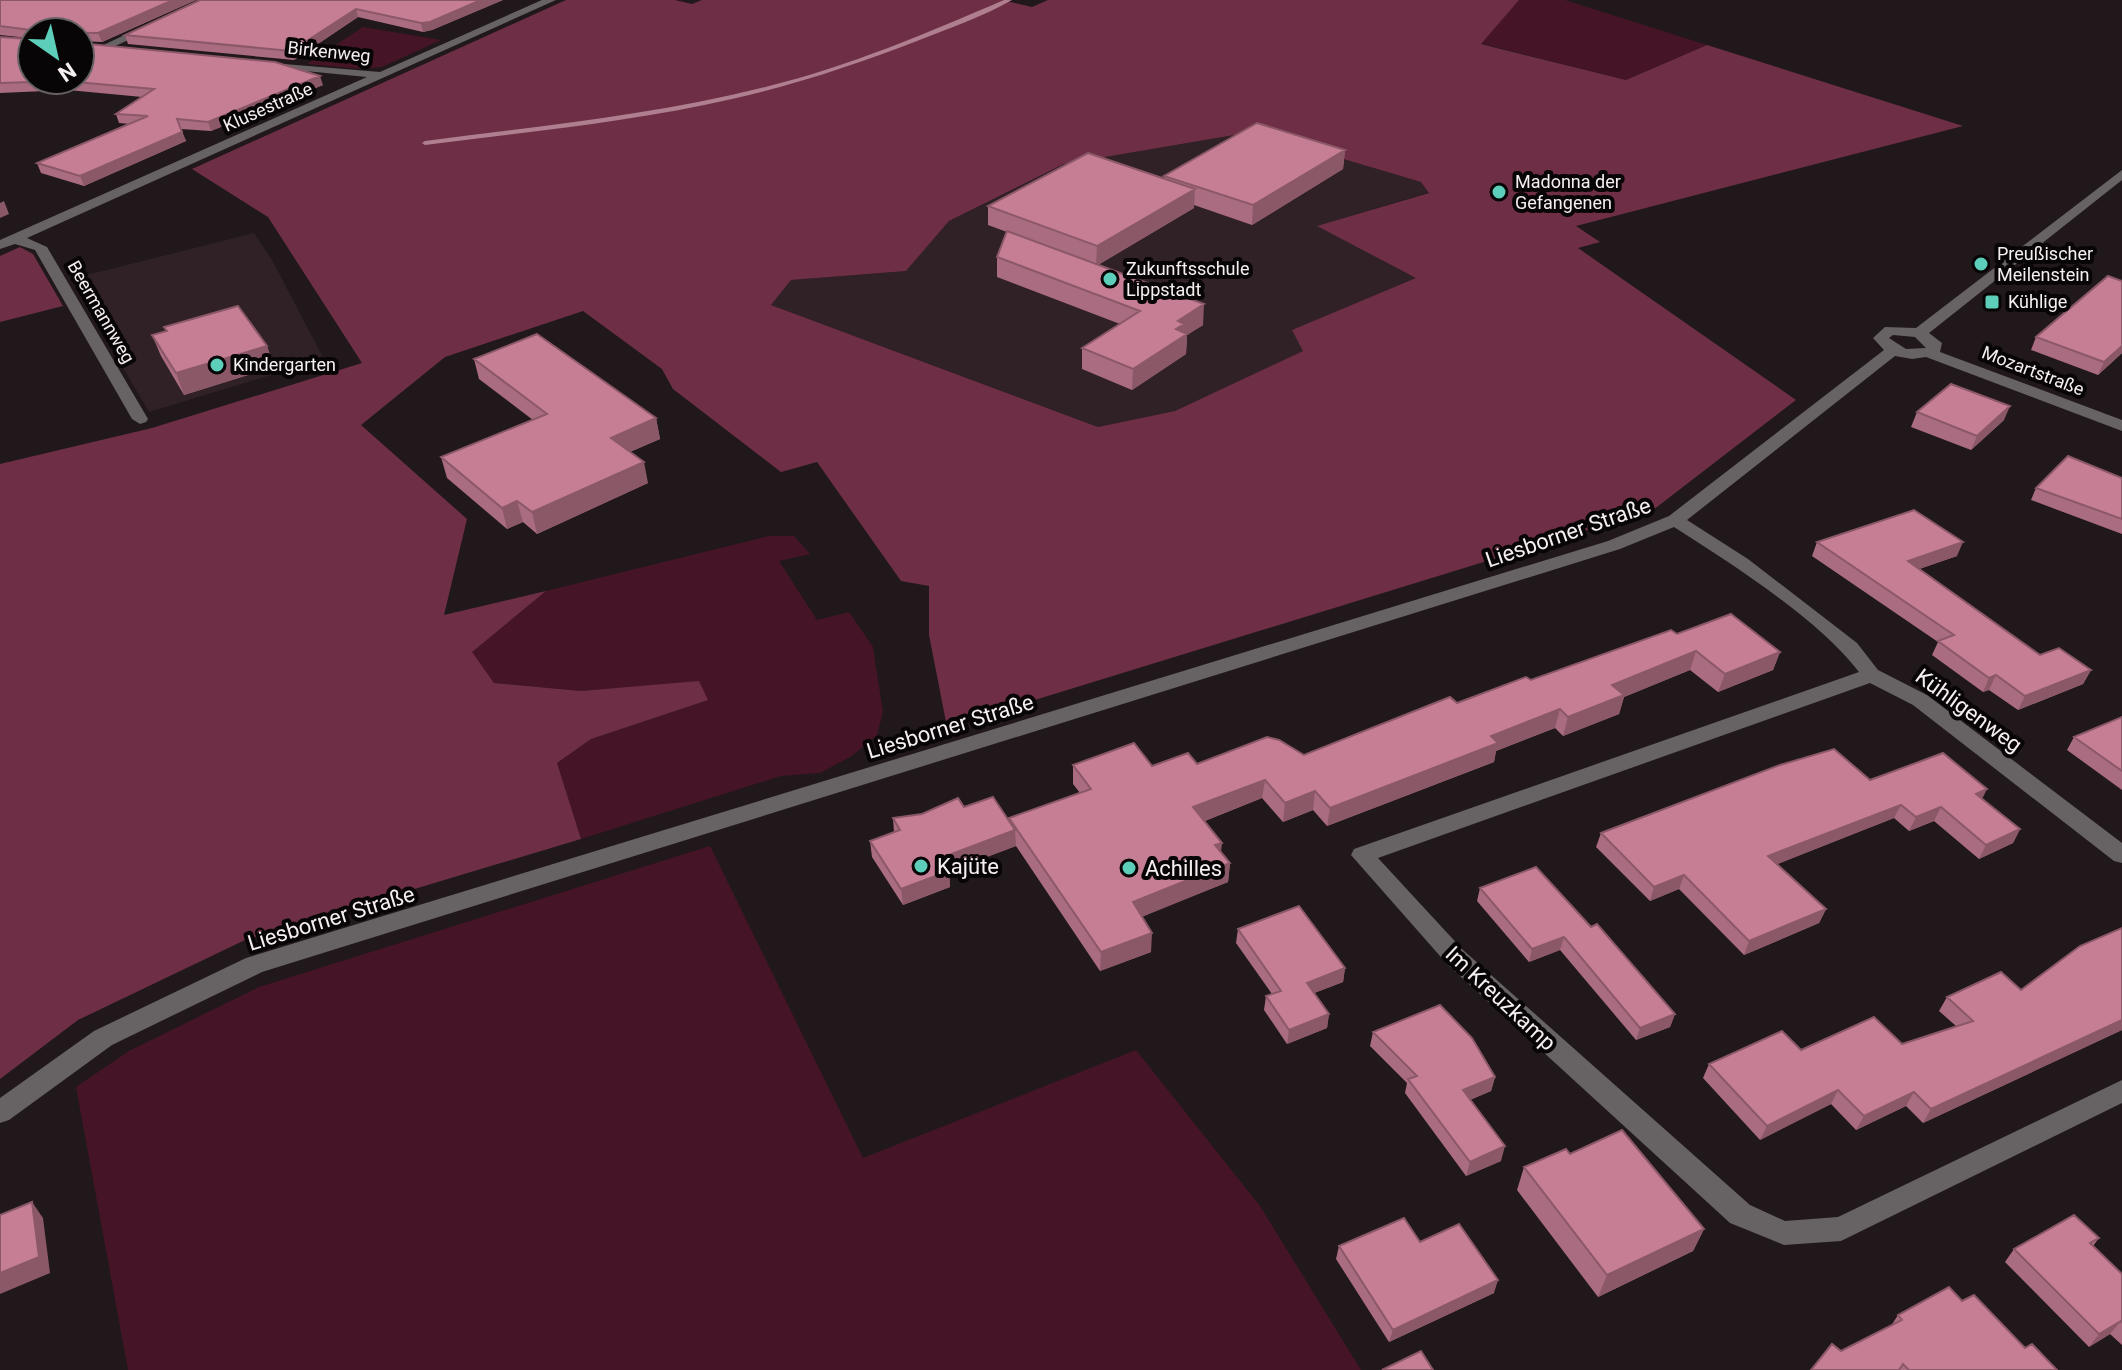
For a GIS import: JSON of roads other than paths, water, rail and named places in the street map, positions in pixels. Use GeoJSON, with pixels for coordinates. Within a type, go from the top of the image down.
{"type":"FeatureCollection","features":[{"type":"Feature","properties":{"kind":"street","name":"Klusestraße"},"geometry":{"type":"LineString","coordinates":[[0,245],[551,0]]}},
{"type":"Feature","properties":{"kind":"street"},"geometry":{"type":"LineString","coordinates":[[134,51],[97,48],[158,24]]}},
{"type":"Feature","properties":{"kind":"street","name":"Birkenweg"},"geometry":{"type":"LineString","coordinates":[[243,62],[383,76]]}},
{"type":"Feature","properties":{"kind":"street"},"geometry":{"type":"LineString","coordinates":[[1919,333],[2122,174]]}},
{"type":"Feature","properties":{"kind":"street","name":"Beermannweg"},"geometry":{"type":"LineString","coordinates":[[15,239],[40,247],[140,419]]}},
{"type":"Feature","properties":{"kind":"street"},"geometry":{"type":"LineString","coordinates":[[1893,350],[1881,338],[1885,332],[1919,333],[1934,343],[1929,353]]}},
{"type":"Feature","properties":{"kind":"street","name":"Mozartstraße"},"geometry":{"type":"LineString","coordinates":[[1893,350],[1917,355],[1929,353],[2122,426]]}},
{"type":"Feature","properties":{"kind":"street","name":"Liesborner Straße"},"geometry":{"type":"LineString","coordinates":[[0,1112],[103,1038],[254,965],[1599,550],[1675,520],[1893,350]]}},
{"type":"Feature","properties":{"kind":"street","name":"Kühligenweg"},"geometry":{"type":"LineString","coordinates":[[1675,520],[1742,563],[1850,647],[1871,675],[1920,700],[2122,855]]}},
{"type":"Feature","properties":{"kind":"street","name":"Im Kreuzkamp"},"geometry":{"type":"LineString","coordinates":[[1871,675],[1362,855],[1455,957],[1740,1214],[1784,1233],[1841,1229],[2122,1091]]}},
{"type":"Feature","properties":{"kind":"waterway"},"geometry":{"type":"LineString","coordinates":[[425,143],[645,114],[774,87],[864,59],[1009,0]]}},
{"type":"Feature","properties":{"kind":"place","name":"Madonna der Gefangenen"},"geometry":{"type":"Point","coordinates":[1499,192]}},
{"type":"Feature","properties":{"kind":"place","name":"Preußischer Meilenstein"},"geometry":{"type":"Point","coordinates":[1981,264]}},
{"type":"Feature","properties":{"kind":"place","name":"Zukunftsschule Lippstadt"},"geometry":{"type":"Point","coordinates":[1110,279]}},
{"type":"Feature","properties":{"kind":"place","name":"Kühlige"},"geometry":{"type":"Point","coordinates":[1992,302]}},
{"type":"Feature","properties":{"kind":"place","name":"Kindergarten"},"geometry":{"type":"Point","coordinates":[217,365]}},
{"type":"Feature","properties":{"kind":"place","name":"Kajüte"},"geometry":{"type":"Point","coordinates":[921,866]}},
{"type":"Feature","properties":{"kind":"place","name":"Achilles"},"geometry":{"type":"Point","coordinates":[1129,868]}}]}
